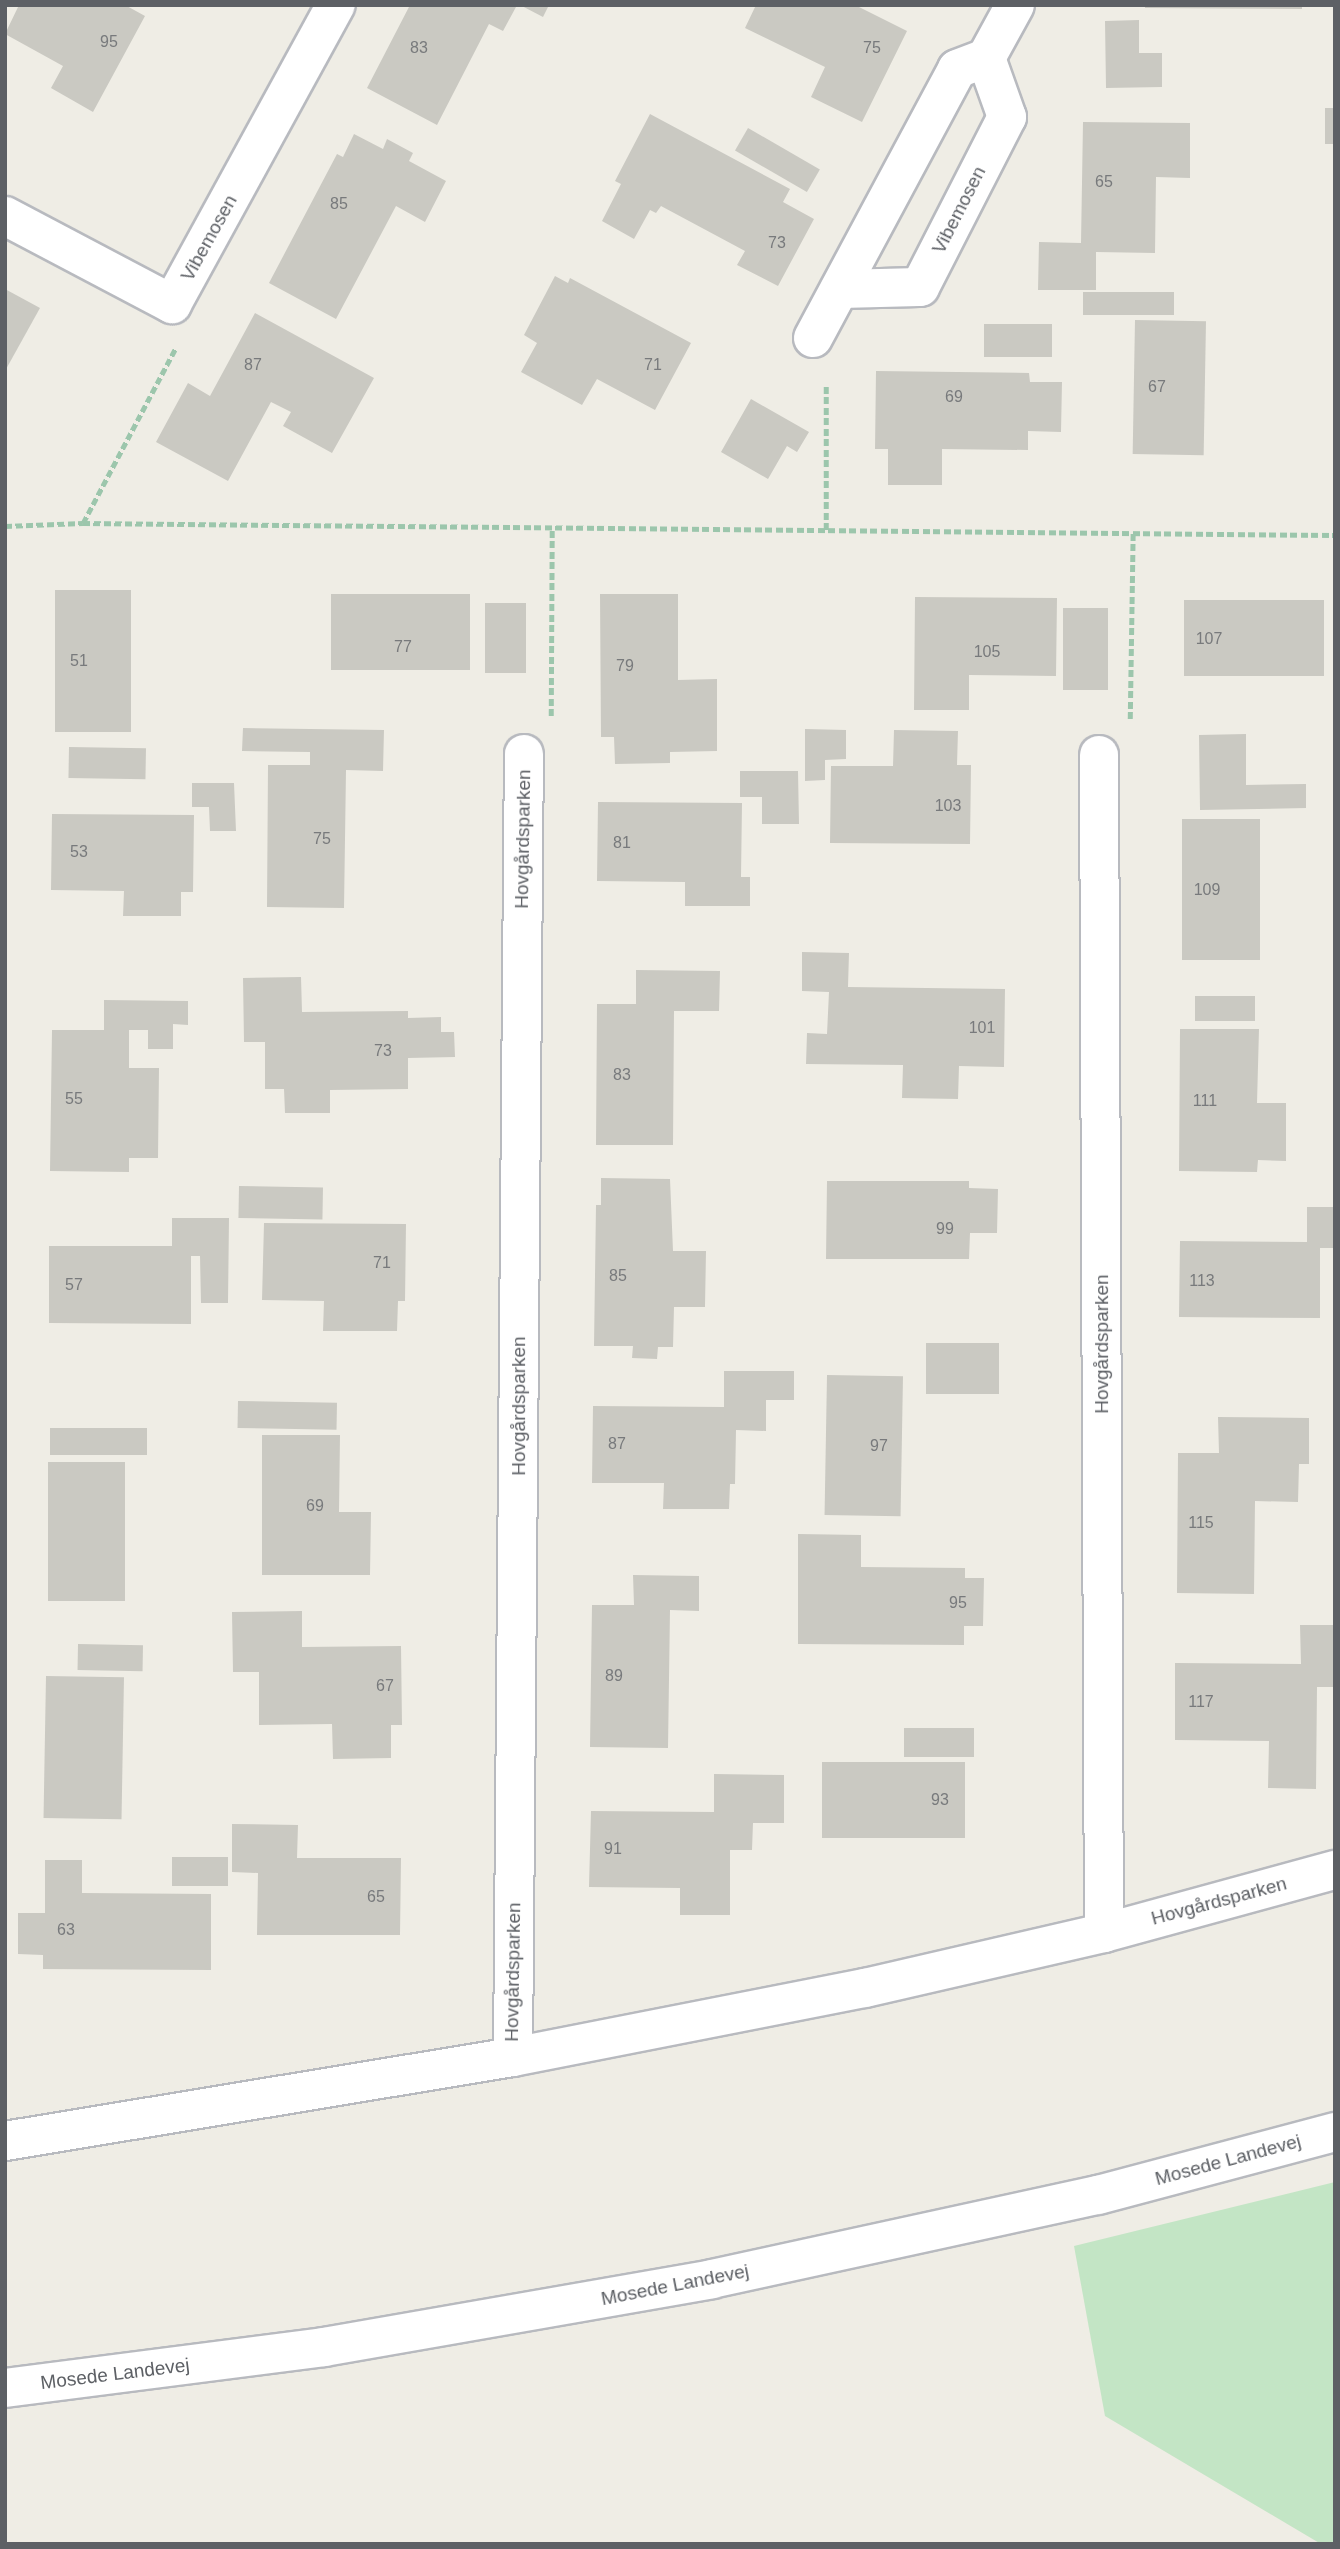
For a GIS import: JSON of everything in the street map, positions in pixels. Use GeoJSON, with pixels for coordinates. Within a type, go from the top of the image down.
{"type":"FeatureCollection","features":[{"type":"Feature","properties":{"kind":"street","name":"Vibemosen"},"geometry":{"type":"LineString","coordinates":[[5,216],[172,304],[335,5]]}},
{"type":"Feature","properties":{"kind":"street"},"geometry":{"type":"LineString","coordinates":[[813,338],[957,69],[986,58],[1015,5]]}},
{"type":"Feature","properties":{"kind":"street","name":"Vibemosen"},"geometry":{"type":"LineString","coordinates":[[840,289],[920,287],[1007,117],[986,58]]}},
{"type":"Feature","properties":{"kind":"street","name":"Hovgårdsparken"},"geometry":{"type":"LineString","coordinates":[[513,2057],[524,754]]}},
{"type":"Feature","properties":{"kind":"street","name":"Hovgårdsparken"},"geometry":{"type":"LineString","coordinates":[[1100,755],[1104,1933]]}},
{"type":"Feature","properties":{"kind":"street","name":"Hovgårdsparken"},"geometry":{"type":"LineString","coordinates":[[5,2141],[513,2057],[865,1988],[1104,1933],[1335,1870]]}},
{"type":"Feature","properties":{"kind":"street","name":"Mosede Landevej"},"geometry":{"type":"LineString","coordinates":[[5,2388],[324,2347],[712,2279],[1098,2195],[1335,2132]]}},
{"type":"Feature","properties":{"kind":"path"},"geometry":{"type":"LineString","coordinates":[[83,523],[179,341],[172,304]]}},
{"type":"Feature","properties":{"kind":"path"},"geometry":{"type":"LineString","coordinates":[[813,338],[827,362],[826,530]]}},
{"type":"Feature","properties":{"kind":"path"},"geometry":{"type":"LineString","coordinates":[[5,526],[83,523],[1335,535]]}},
{"type":"Feature","properties":{"kind":"path"},"geometry":{"type":"LineString","coordinates":[[524,754],[551,734],[552,528]]}},
{"type":"Feature","properties":{"kind":"path"},"geometry":{"type":"LineString","coordinates":[[1100,755],[1129,729],[1133,533]]}},
{"type":"Feature","properties":{"kind":"green space"},"geometry":{"type":"Polygon","coordinates":[[[1335,2182],[1335,2544],[1321,2544],[1105,2416],[1074,2246],[1335,2182]]]}},
{"type":"Feature","properties":{"kind":"building"},"geometry":{"type":"Polygon","coordinates":[[[19,5],[125,5],[145,16],[93,112],[51,88],[63,66],[5,34],[19,5]]]}},
{"type":"Feature","properties":{"kind":"building"},"geometry":{"type":"Polygon","coordinates":[[[410,5],[516,7],[503,31],[489,24],[437,125],[367,88],[410,5]]]}},
{"type":"Feature","properties":{"kind":"building"},"geometry":{"type":"Polygon","coordinates":[[[520,5],[549,5],[543,17],[520,5]]]}},
{"type":"Feature","properties":{"kind":"building"},"geometry":{"type":"Polygon","coordinates":[[[756,5],[855,5],[907,31],[862,122],[811,97],[825,67],[745,28],[756,5]]]}},
{"type":"Feature","properties":{"kind":"building"},"geometry":{"type":"Polygon","coordinates":[[[1145,5],[1302,5],[1302,9],[1145,8],[1145,5]]]}},
{"type":"Feature","properties":{"kind":"building"},"geometry":{"type":"Polygon","coordinates":[[[1139,20],[1139,53],[1162,53],[1162,87],[1106,88],[1105,21],[1139,20]]]}},
{"type":"Feature","properties":{"kind":"building"},"geometry":{"type":"Polygon","coordinates":[[[1325,108],[1335,108],[1335,144],[1325,144],[1325,108]]]}},
{"type":"Feature","properties":{"kind":"building"},"geometry":{"type":"Polygon","coordinates":[[[650,114],[790,189],[783,202],[814,219],[778,286],[737,265],[745,251],[661,206],[656,213],[650,210],[634,239],[602,221],[621,184],[615,181],[650,114]]]}},
{"type":"Feature","properties":{"kind":"building"},"geometry":{"type":"Polygon","coordinates":[[[1083,122],[1190,123],[1190,178],[1156,177],[1155,253],[1096,252],[1096,290],[1038,290],[1039,242],[1081,243],[1083,122]]]}},
{"type":"Feature","properties":{"kind":"building"},"geometry":{"type":"Polygon","coordinates":[[[748,128],[820,170],[807,192],[735,151],[748,128]]]}},
{"type":"Feature","properties":{"kind":"building"},"geometry":{"type":"Polygon","coordinates":[[[354,134],[383,149],[387,139],[413,153],[409,161],[446,181],[425,222],[396,206],[336,319],[269,283],[337,154],[343,157],[354,134]]]}},
{"type":"Feature","properties":{"kind":"building"},"geometry":{"type":"Polygon","coordinates":[[[555,276],[568,283],[570,278],[691,343],[655,410],[597,379],[582,405],[521,372],[537,343],[524,335],[555,276]]]}},
{"type":"Feature","properties":{"kind":"building"},"geometry":{"type":"Polygon","coordinates":[[[5,289],[40,308],[5,371],[5,289]]]}},
{"type":"Feature","properties":{"kind":"building"},"geometry":{"type":"Polygon","coordinates":[[[1083,292],[1174,292],[1174,315],[1083,315],[1083,292]]]}},
{"type":"Feature","properties":{"kind":"building"},"geometry":{"type":"Polygon","coordinates":[[[255,313],[374,378],[332,453],[283,426],[291,412],[271,402],[228,481],[156,442],[188,383],[210,396],[255,313]]]}},
{"type":"Feature","properties":{"kind":"building"},"geometry":{"type":"Polygon","coordinates":[[[1135,320],[1206,321],[1204,455],[1133,454],[1135,320]]]}},
{"type":"Feature","properties":{"kind":"building"},"geometry":{"type":"Polygon","coordinates":[[[984,324],[1052,324],[1052,357],[984,357],[984,324]]]}},
{"type":"Feature","properties":{"kind":"building"},"geometry":{"type":"Polygon","coordinates":[[[876,371],[1029,373],[1030,382],[1062,382],[1061,432],[1028,431],[1028,450],[942,449],[942,485],[888,485],[888,449],[875,449],[876,371]]]}},
{"type":"Feature","properties":{"kind":"building"},"geometry":{"type":"Polygon","coordinates":[[[751,399],[809,432],[797,452],[787,446],[768,479],[721,452],[751,399]]]}},
{"type":"Feature","properties":{"kind":"building"},"geometry":{"type":"Polygon","coordinates":[[[55,590],[131,590],[131,732],[55,732],[55,590]]]}},
{"type":"Feature","properties":{"kind":"building"},"geometry":{"type":"Polygon","coordinates":[[[331,594],[470,594],[470,670],[331,670],[331,594]]]}},
{"type":"Feature","properties":{"kind":"building"},"geometry":{"type":"Polygon","coordinates":[[[600,594],[678,594],[678,680],[717,679],[717,751],[670,752],[670,763],[615,764],[614,737],[601,737],[600,594]]]}},
{"type":"Feature","properties":{"kind":"building"},"geometry":{"type":"Polygon","coordinates":[[[915,597],[1057,598],[1056,676],[969,675],[969,710],[914,710],[915,597]]]}},
{"type":"Feature","properties":{"kind":"building"},"geometry":{"type":"Polygon","coordinates":[[[1184,600],[1324,600],[1324,676],[1184,676],[1184,600]]]}},
{"type":"Feature","properties":{"kind":"building"},"geometry":{"type":"Polygon","coordinates":[[[485,603],[526,603],[526,673],[485,673],[485,603]]]}},
{"type":"Feature","properties":{"kind":"building"},"geometry":{"type":"Polygon","coordinates":[[[1063,608],[1108,608],[1108,690],[1063,690],[1063,608]]]}},
{"type":"Feature","properties":{"kind":"building"},"geometry":{"type":"Polygon","coordinates":[[[243,728],[384,730],[383,771],[346,770],[344,908],[267,907],[268,765],[310,765],[310,752],[242,751],[243,728]]]}},
{"type":"Feature","properties":{"kind":"building"},"geometry":{"type":"Polygon","coordinates":[[[805,729],[846,730],[846,759],[825,760],[825,780],[805,781],[805,729]]]}},
{"type":"Feature","properties":{"kind":"building"},"geometry":{"type":"Polygon","coordinates":[[[894,730],[958,731],[957,765],[971,765],[970,844],[830,843],[831,766],[893,766],[894,730]]]}},
{"type":"Feature","properties":{"kind":"building"},"geometry":{"type":"Polygon","coordinates":[[[1246,734],[1246,785],[1306,784],[1306,808],[1200,810],[1199,735],[1246,734]]]}},
{"type":"Feature","properties":{"kind":"building"},"geometry":{"type":"Polygon","coordinates":[[[69,747],[146,748],[145,779],[68,778],[69,747]]]}},
{"type":"Feature","properties":{"kind":"building"},"geometry":{"type":"Polygon","coordinates":[[[740,771],[798,771],[799,824],[762,824],[762,797],[740,797],[740,771]]]}},
{"type":"Feature","properties":{"kind":"building"},"geometry":{"type":"Polygon","coordinates":[[[192,783],[234,783],[236,831],[210,831],[209,807],[192,807],[192,783]]]}},
{"type":"Feature","properties":{"kind":"building"},"geometry":{"type":"Polygon","coordinates":[[[598,802],[742,803],[741,877],[750,877],[750,906],[685,906],[685,882],[597,881],[598,802]]]}},
{"type":"Feature","properties":{"kind":"building"},"geometry":{"type":"Polygon","coordinates":[[[52,814],[194,815],[193,892],[181,892],[181,916],[123,916],[124,891],[51,890],[52,814]]]}},
{"type":"Feature","properties":{"kind":"building"},"geometry":{"type":"Polygon","coordinates":[[[1182,819],[1260,819],[1260,960],[1182,960],[1182,819]]]}},
{"type":"Feature","properties":{"kind":"building"},"geometry":{"type":"Polygon","coordinates":[[[802,952],[849,953],[848,987],[1005,989],[1004,1067],[959,1066],[958,1099],[902,1098],[903,1065],[806,1064],[807,1033],[827,1034],[829,992],[802,991],[802,952]]]}},
{"type":"Feature","properties":{"kind":"building"},"geometry":{"type":"Polygon","coordinates":[[[636,970],[720,971],[719,1011],[674,1011],[673,1145],[596,1145],[597,1004],[636,1004],[636,970]]]}},
{"type":"Feature","properties":{"kind":"building"},"geometry":{"type":"Polygon","coordinates":[[[301,977],[302,1012],[408,1011],[408,1018],[441,1017],[441,1032],[454,1032],[455,1057],[408,1058],[408,1089],[330,1090],[330,1113],[285,1113],[284,1089],[265,1089],[265,1042],[244,1042],[243,978],[301,977]]]}},
{"type":"Feature","properties":{"kind":"building"},"geometry":{"type":"Polygon","coordinates":[[[1195,996],[1255,996],[1255,1021],[1195,1021],[1195,996]]]}},
{"type":"Feature","properties":{"kind":"building"},"geometry":{"type":"Polygon","coordinates":[[[104,1000],[188,1001],[188,1025],[173,1024],[173,1049],[148,1049],[148,1030],[129,1030],[129,1068],[159,1068],[158,1158],[129,1158],[129,1172],[50,1171],[52,1030],[104,1030],[104,1000]]]}},
{"type":"Feature","properties":{"kind":"building"},"geometry":{"type":"Polygon","coordinates":[[[1180,1029],[1259,1029],[1257,1103],[1286,1103],[1286,1161],[1258,1160],[1257,1172],[1179,1171],[1180,1029]]]}},
{"type":"Feature","properties":{"kind":"building"},"geometry":{"type":"Polygon","coordinates":[[[601,1178],[670,1179],[673,1251],[706,1251],[705,1307],[674,1307],[673,1347],[658,1347],[657,1359],[632,1358],[633,1346],[594,1346],[596,1205],[601,1205],[601,1178]]]}},
{"type":"Feature","properties":{"kind":"building"},"geometry":{"type":"Polygon","coordinates":[[[827,1181],[969,1181],[969,1188],[998,1189],[997,1233],[970,1233],[969,1259],[826,1259],[827,1181]]]}},
{"type":"Feature","properties":{"kind":"building"},"geometry":{"type":"Polygon","coordinates":[[[239,1186],[323,1187],[322,1219],[238,1218],[239,1186]]]}},
{"type":"Feature","properties":{"kind":"building"},"geometry":{"type":"Polygon","coordinates":[[[1307,1207],[1335,1207],[1335,1248],[1320,1248],[1320,1318],[1179,1317],[1180,1241],[1307,1242],[1307,1207]]]}},
{"type":"Feature","properties":{"kind":"building"},"geometry":{"type":"Polygon","coordinates":[[[172,1218],[229,1218],[228,1303],[201,1303],[200,1256],[191,1256],[191,1324],[49,1323],[49,1246],[172,1246],[172,1218]]]}},
{"type":"Feature","properties":{"kind":"building"},"geometry":{"type":"Polygon","coordinates":[[[264,1223],[406,1224],[405,1301],[398,1301],[397,1331],[323,1331],[324,1301],[262,1300],[264,1223]]]}},
{"type":"Feature","properties":{"kind":"building"},"geometry":{"type":"Polygon","coordinates":[[[926,1343],[999,1343],[999,1394],[926,1394],[926,1343]]]}},
{"type":"Feature","properties":{"kind":"building"},"geometry":{"type":"Polygon","coordinates":[[[724,1371],[794,1371],[794,1400],[766,1400],[766,1431],[736,1430],[735,1484],[730,1484],[729,1509],[663,1509],[664,1483],[592,1483],[593,1406],[724,1407],[724,1371]]]}},
{"type":"Feature","properties":{"kind":"building"},"geometry":{"type":"Polygon","coordinates":[[[827,1375],[903,1376],[901,1516],[825,1515],[827,1375]]]}},
{"type":"Feature","properties":{"kind":"building"},"geometry":{"type":"Polygon","coordinates":[[[238,1401],[337,1403],[337,1430],[238,1428],[238,1401]]]}},
{"type":"Feature","properties":{"kind":"building"},"geometry":{"type":"Polygon","coordinates":[[[1218,1417],[1309,1418],[1309,1464],[1299,1464],[1298,1502],[1255,1501],[1254,1594],[1177,1593],[1178,1453],[1219,1453],[1218,1417]]]}},
{"type":"Feature","properties":{"kind":"building"},"geometry":{"type":"Polygon","coordinates":[[[50,1428],[147,1428],[147,1455],[50,1455],[50,1428]]]}},
{"type":"Feature","properties":{"kind":"building"},"geometry":{"type":"Polygon","coordinates":[[[262,1435],[340,1435],[339,1512],[371,1512],[370,1575],[262,1575],[262,1435]]]}},
{"type":"Feature","properties":{"kind":"building"},"geometry":{"type":"Polygon","coordinates":[[[48,1462],[125,1462],[125,1601],[48,1601],[48,1462]]]}},
{"type":"Feature","properties":{"kind":"building"},"geometry":{"type":"Polygon","coordinates":[[[798,1534],[861,1535],[861,1567],[965,1568],[965,1578],[984,1578],[983,1626],[964,1626],[964,1645],[798,1644],[798,1534]]]}},
{"type":"Feature","properties":{"kind":"building"},"geometry":{"type":"Polygon","coordinates":[[[633,1575],[699,1576],[699,1611],[670,1610],[668,1748],[590,1747],[592,1605],[634,1605],[633,1575]]]}},
{"type":"Feature","properties":{"kind":"building"},"geometry":{"type":"Polygon","coordinates":[[[302,1611],[302,1647],[401,1646],[402,1725],[391,1725],[391,1758],[333,1759],[332,1724],[259,1725],[259,1672],[233,1672],[232,1612],[302,1611]]]}},
{"type":"Feature","properties":{"kind":"building"},"geometry":{"type":"Polygon","coordinates":[[[1300,1625],[1335,1625],[1335,1687],[1317,1687],[1316,1789],[1268,1788],[1269,1741],[1175,1740],[1175,1663],[1301,1664],[1300,1625]]]}},
{"type":"Feature","properties":{"kind":"building"},"geometry":{"type":"Polygon","coordinates":[[[78,1644],[143,1645],[143,1671],[78,1670],[78,1644]]]}},
{"type":"Feature","properties":{"kind":"building"},"geometry":{"type":"Polygon","coordinates":[[[46,1676],[124,1677],[122,1819],[44,1818],[46,1676]]]}},
{"type":"Feature","properties":{"kind":"building"},"geometry":{"type":"Polygon","coordinates":[[[904,1728],[974,1728],[974,1757],[904,1757],[904,1728]]]}},
{"type":"Feature","properties":{"kind":"building"},"geometry":{"type":"Polygon","coordinates":[[[822,1762],[965,1762],[965,1838],[822,1838],[822,1762]]]}},
{"type":"Feature","properties":{"kind":"building"},"geometry":{"type":"Polygon","coordinates":[[[714,1774],[784,1775],[784,1823],[753,1823],[752,1850],[730,1850],[730,1915],[680,1915],[680,1888],[589,1887],[591,1811],[714,1812],[714,1774]]]}},
{"type":"Feature","properties":{"kind":"building"},"geometry":{"type":"Polygon","coordinates":[[[232,1824],[298,1825],[297,1858],[401,1858],[400,1935],[257,1935],[258,1873],[232,1872],[232,1824]]]}},
{"type":"Feature","properties":{"kind":"building"},"geometry":{"type":"Polygon","coordinates":[[[172,1857],[228,1857],[228,1886],[172,1886],[172,1857]]]}},
{"type":"Feature","properties":{"kind":"building"},"geometry":{"type":"Polygon","coordinates":[[[45,1860],[82,1860],[82,1893],[211,1894],[211,1970],[43,1969],[43,1955],[18,1954],[18,1913],[45,1913],[45,1860]]]}}]}
